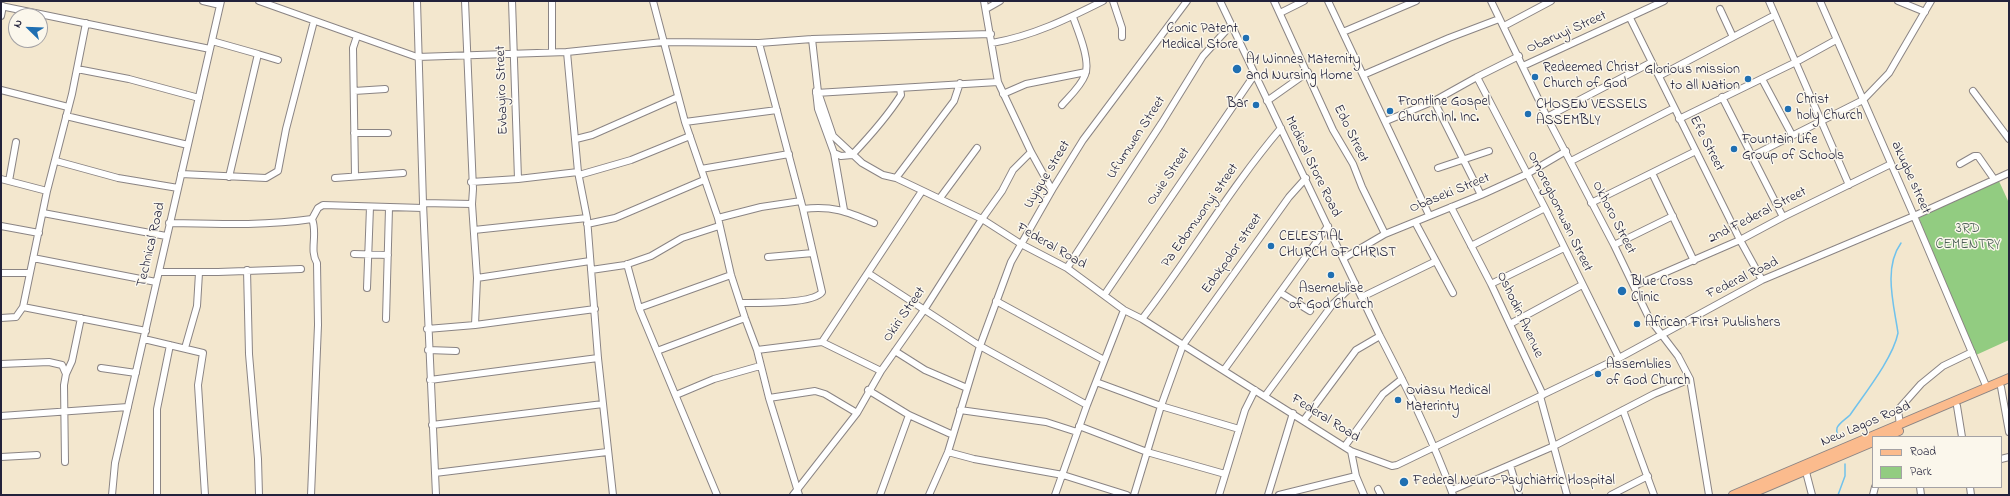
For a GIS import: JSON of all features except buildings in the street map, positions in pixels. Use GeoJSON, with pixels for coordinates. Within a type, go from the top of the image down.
{"type":"FeatureCollection","features":[{"type":"Feature","properties":{"kind":"main road","name":"New Lagos Road"},"geometry":{"type":"LineString","coordinates":[[1874,436],[2009,378]]}},
{"type":"Feature","properties":{"kind":"main road","name":"New Lagos Road"},"geometry":{"type":"LineString","coordinates":[[1887,436],[2005,386]]}},
{"type":"Feature","properties":{"kind":"main road","name":"New Lagos Road"},"geometry":{"type":"LineString","coordinates":[[1733,495],[1872,437]]}},
{"type":"Feature","properties":{"kind":"main road","name":"New Lagos Road"},"geometry":{"type":"LineString","coordinates":[[1748,495],[1806,472],[1872,442]]}},
{"type":"Feature","properties":{"kind":"street"},"geometry":{"type":"LineString","coordinates":[[203,1],[220,3]]}},
{"type":"Feature","properties":{"kind":"street"},"geometry":{"type":"LineString","coordinates":[[259,1],[271,3],[314,21],[417,57],[514,55],[567,52],[663,42],[759,43],[812,39],[991,34]]}},
{"type":"Feature","properties":{"kind":"street"},"geometry":{"type":"LineString","coordinates":[[417,1],[417,57],[427,329],[436,495]]}},
{"type":"Feature","properties":{"kind":"street"},"geometry":{"type":"LineString","coordinates":[[465,1],[471,182],[473,189],[472,204],[477,278],[475,325]]}},
{"type":"Feature","properties":{"kind":"street","name":"Evbayiro Street"},"geometry":{"type":"LineString","coordinates":[[512,1],[518,179]]}},
{"type":"Feature","properties":{"kind":"street"},"geometry":{"type":"LineString","coordinates":[[552,1],[552,52]]}},
{"type":"Feature","properties":{"kind":"street"},"geometry":{"type":"LineString","coordinates":[[652,1],[685,122],[718,218],[731,274],[757,350],[760,366],[796,494]]}},
{"type":"Feature","properties":{"kind":"street"},"geometry":{"type":"LineString","coordinates":[[984,1],[991,34],[998,82],[1031,152],[1052,190]]}},
{"type":"Feature","properties":{"kind":"street"},"geometry":{"type":"LineString","coordinates":[[986,9],[1000,1]]}},
{"type":"Feature","properties":{"kind":"street"},"geometry":{"type":"LineString","coordinates":[[992,43],[1028,35],[1073,17],[1103,1]]}},
{"type":"Feature","properties":{"kind":"street"},"geometry":{"type":"LineString","coordinates":[[1113,1],[1122,28],[1122,37]]}},
{"type":"Feature","properties":{"kind":"street","name":"Uyigue street"},"geometry":{"type":"LineString","coordinates":[[929,495],[948,452],[980,346],[1011,262],[1052,190],[1083,140],[1187,1]]}},
{"type":"Feature","properties":{"kind":"street","name":"Medical Store Road"},"geometry":{"type":"LineString","coordinates":[[1220,1],[1435,448],[1453,493]]}},
{"type":"Feature","properties":{"kind":"street","name":"Edo Street"},"geometry":{"type":"LineString","coordinates":[[1274,1],[1334,130],[1353,164],[1362,187],[1385,234]]}},
{"type":"Feature","properties":{"kind":"street"},"geometry":{"type":"LineString","coordinates":[[1280,13],[1304,1]]}},
{"type":"Feature","properties":{"kind":"street"},"geometry":{"type":"LineString","coordinates":[[1328,1],[1386,121],[1429,215]]}},
{"type":"Feature","properties":{"kind":"street"},"geometry":{"type":"LineString","coordinates":[[1343,32],[1416,1]]}},
{"type":"Feature","properties":{"kind":"street","name":"Okhoro Street"},"geometry":{"type":"LineString","coordinates":[[1491,1],[1519,56],[1547,117],[1614,245],[1649,318],[1686,368],[1690,379],[1709,495]]}},
{"type":"Feature","properties":{"kind":"street"},"geometry":{"type":"LineString","coordinates":[[1504,26],[1550,1]]}},
{"type":"Feature","properties":{"kind":"street","name":"Obaruyi Street"},"geometry":{"type":"LineString","coordinates":[[1523,66],[1630,18],[1664,1]]}},
{"type":"Feature","properties":{"kind":"street"},"geometry":{"type":"LineString","coordinates":[[1769,1],[1849,185]]}},
{"type":"Feature","properties":{"kind":"street","name":"akugbe street"},"geometry":{"type":"LineString","coordinates":[[1820,1],[1987,388]]}},
{"type":"Feature","properties":{"kind":"street"},"geometry":{"type":"LineString","coordinates":[[1898,1],[1925,12]]}},
{"type":"Feature","properties":{"kind":"street"},"geometry":{"type":"LineString","coordinates":[[1752,156],[1863,100],[1889,73],[1931,1]]}},
{"type":"Feature","properties":{"kind":"street","name":"Technical Road"},"geometry":{"type":"LineString","coordinates":[[112,495],[115,463],[220,3]]}},
{"type":"Feature","properties":{"kind":"street"},"geometry":{"type":"LineString","coordinates":[[1,16],[2,6],[210,48]]}},
{"type":"Feature","properties":{"kind":"street"},"geometry":{"type":"LineString","coordinates":[[1720,9],[1733,37]]}},
{"type":"Feature","properties":{"kind":"street"},"geometry":{"type":"LineString","coordinates":[[1659,76],[1775,15]]}},
{"type":"Feature","properties":{"kind":"street"},"geometry":{"type":"LineString","coordinates":[[1062,105],[1077,89],[1086,72],[1085,54],[1073,17]]}},
{"type":"Feature","properties":{"kind":"street","name":"Efe Street"},"geometry":{"type":"LineString","coordinates":[[1630,18],[1740,240],[1762,280]]}},
{"type":"Feature","properties":{"kind":"street"},"geometry":{"type":"LineString","coordinates":[[1363,75],[1428,46],[1500,19]]}},
{"type":"Feature","properties":{"kind":"street"},"geometry":{"type":"LineString","coordinates":[[181,174],[266,178],[278,171],[286,129],[314,21]]}},
{"type":"Feature","properties":{"kind":"street"},"geometry":{"type":"LineString","coordinates":[[1,318],[16,317],[23,307],[47,190],[56,161],[86,23]]}},
{"type":"Feature","properties":{"kind":"street","name":"Ufumwen Street"},"geometry":{"type":"LineString","coordinates":[[1067,268],[1161,124],[1203,56],[1231,25]]}},
{"type":"Feature","properties":{"kind":"street"},"geometry":{"type":"LineString","coordinates":[[355,176],[353,48],[357,36]]}},
{"type":"Feature","properties":{"kind":"street","name":"Federal Road"},"geometry":{"type":"LineString","coordinates":[[812,39],[817,91],[833,136],[862,163],[884,175],[896,178],[982,219],[1021,244],[1067,268],[1105,294],[1124,310],[1142,319],[1294,413],[1351,451],[1392,466],[1435,448],[1619,358],[1762,280],[1914,216],[2009,173]]}},
{"type":"Feature","properties":{"kind":"street"},"geometry":{"type":"LineString","coordinates":[[1680,119],[1722,97],[1796,62],[1836,40]]}},
{"type":"Feature","properties":{"kind":"street"},"geometry":{"type":"LineString","coordinates":[[212,41],[278,60]]}},
{"type":"Feature","properties":{"kind":"street"},"geometry":{"type":"LineString","coordinates":[[741,303],[777,303],[802,300],[820,295],[822,292],[802,201],[759,43]]}},
{"type":"Feature","properties":{"kind":"street"},"geometry":{"type":"LineString","coordinates":[[567,52],[578,173],[587,221],[602,404],[613,495]]}},
{"type":"Feature","properties":{"kind":"street"},"geometry":{"type":"LineString","coordinates":[[229,177],[258,54]]}},
{"type":"Feature","properties":{"kind":"street"},"geometry":{"type":"LineString","coordinates":[[1386,121],[1434,101],[1519,56]]}},
{"type":"Feature","properties":{"kind":"street"},"geometry":{"type":"LineString","coordinates":[[1547,117],[1652,62]]}},
{"type":"Feature","properties":{"kind":"street"},"geometry":{"type":"LineString","coordinates":[[77,69],[129,79],[199,98]]}},
{"type":"Feature","properties":{"kind":"street"},"geometry":{"type":"LineString","coordinates":[[1003,94],[1026,84],[1086,72]]}},
{"type":"Feature","properties":{"kind":"street"},"geometry":{"type":"LineString","coordinates":[[1267,101],[1308,72]]}},
{"type":"Feature","properties":{"kind":"street","name":"Owie Street"},"geometry":{"type":"LineString","coordinates":[[1105,294],[1199,154],[1255,74]]}},
{"type":"Feature","properties":{"kind":"street","name":"Omoregbomwan Street"},"geometry":{"type":"LineString","coordinates":[[1477,77],[1545,208],[1619,358]]}},
{"type":"Feature","properties":{"kind":"street"},"geometry":{"type":"LineString","coordinates":[[1762,79],[1792,135]]}},
{"type":"Feature","properties":{"kind":"street"},"geometry":{"type":"LineString","coordinates":[[844,210],[834,153],[818,109],[817,91],[998,82]]}},
{"type":"Feature","properties":{"kind":"street"},"geometry":{"type":"LineString","coordinates":[[896,178],[954,101],[960,84]]}},
{"type":"Feature","properties":{"kind":"street"},"geometry":{"type":"LineString","coordinates":[[834,153],[841,156],[852,155],[874,132],[892,108],[901,95],[900,88]]}},
{"type":"Feature","properties":{"kind":"street"},"geometry":{"type":"LineString","coordinates":[[354,91],[385,89]]}},
{"type":"Feature","properties":{"kind":"street"},"geometry":{"type":"LineString","coordinates":[[1,90],[68,107]]}},
{"type":"Feature","properties":{"kind":"street"},"geometry":{"type":"LineString","coordinates":[[1973,91],[2009,139]]}},
{"type":"Feature","properties":{"kind":"street"},"geometry":{"type":"LineString","coordinates":[[576,139],[592,135],[678,97]]}},
{"type":"Feature","properties":{"kind":"street"},"geometry":{"type":"LineString","coordinates":[[1722,97],[1783,217]]}},
{"type":"Feature","properties":{"kind":"street"},"geometry":{"type":"LineString","coordinates":[[1434,101],[1481,195]]}},
{"type":"Feature","properties":{"kind":"street"},"geometry":{"type":"LineString","coordinates":[[1571,161],[1674,108]]}},
{"type":"Feature","properties":{"kind":"street"},"geometry":{"type":"LineString","coordinates":[[685,122],[777,110]]}},
{"type":"Feature","properties":{"kind":"street"},"geometry":{"type":"LineString","coordinates":[[66,116],[188,145]]}},
{"type":"Feature","properties":{"kind":"street","name":"Pa Edomwonyi street"},"geometry":{"type":"LineString","coordinates":[[1142,319],[1170,283],[1244,175],[1280,128]]}},
{"type":"Feature","properties":{"kind":"street"},"geometry":{"type":"LineString","coordinates":[[354,133],[388,133]]}},
{"type":"Feature","properties":{"kind":"street"},"geometry":{"type":"LineString","coordinates":[[471,182],[578,173],[631,160],[690,136]]}},
{"type":"Feature","properties":{"kind":"street"},"geometry":{"type":"LineString","coordinates":[[9,181],[16,142]]}},
{"type":"Feature","properties":{"kind":"street"},"geometry":{"type":"LineString","coordinates":[[940,198],[977,148]]}},
{"type":"Feature","properties":{"kind":"street"},"geometry":{"type":"LineString","coordinates":[[1438,168],[1489,151]]}},
{"type":"Feature","properties":{"kind":"street","name":"Obaseki Street"},"geometry":{"type":"LineString","coordinates":[[1344,258],[1385,234],[1481,195],[1527,174],[1566,151]]}},
{"type":"Feature","properties":{"kind":"street"},"geometry":{"type":"LineString","coordinates":[[1591,202],[1696,151]]}},
{"type":"Feature","properties":{"kind":"street","name":"Okiri Street"},"geometry":{"type":"LineString","coordinates":[[796,494],[857,413],[880,370],[924,310],[982,219],[1002,191],[1013,170],[1031,152]]}},
{"type":"Feature","properties":{"kind":"street"},"geometry":{"type":"LineString","coordinates":[[701,169],[789,154]]}},
{"type":"Feature","properties":{"kind":"street"},"geometry":{"type":"LineString","coordinates":[[1960,164],[1974,156],[1978,156],[1994,179]]}},
{"type":"Feature","properties":{"kind":"street"},"geometry":{"type":"LineString","coordinates":[[56,161],[118,178],[178,188]]}},
{"type":"Feature","properties":{"kind":"street","name":"2nd Federal Street"},"geometry":{"type":"LineString","coordinates":[[1634,286],[1740,240],[1783,217],[1891,164]]}},
{"type":"Feature","properties":{"kind":"street"},"geometry":{"type":"LineString","coordinates":[[335,178],[403,173]]}},
{"type":"Feature","properties":{"kind":"street"},"geometry":{"type":"LineString","coordinates":[[1652,173],[1694,261]]}},
{"type":"Feature","properties":{"kind":"street","name":"Edokpolor street"},"geometry":{"type":"LineString","coordinates":[[1134,495],[1161,406],[1183,345],[1275,216],[1306,178]]}},
{"type":"Feature","properties":{"kind":"street"},"geometry":{"type":"LineString","coordinates":[[1,179],[47,190]]}},
{"type":"Feature","properties":{"kind":"street"},"geometry":{"type":"LineString","coordinates":[[474,230],[615,218],[704,180]]}},
{"type":"Feature","properties":{"kind":"street"},"geometry":{"type":"LineString","coordinates":[[822,342],[922,191]]}},
{"type":"Feature","properties":{"kind":"street"},"geometry":{"type":"LineString","coordinates":[[718,218],[761,208],[802,201]]}},
{"type":"Feature","properties":{"kind":"street"},"geometry":{"type":"LineString","coordinates":[[312,220],[318,208],[323,205],[389,208],[423,205],[472,204]]}},
{"type":"Feature","properties":{"kind":"street"},"geometry":{"type":"LineString","coordinates":[[804,209],[821,206],[844,210],[874,223]]}},
{"type":"Feature","properties":{"kind":"street"},"geometry":{"type":"LineString","coordinates":[[366,288],[369,255],[370,207]]}},
{"type":"Feature","properties":{"kind":"street","name":"Oshodin Avenue"},"geometry":{"type":"LineString","coordinates":[[1451,207],[1491,284],[1541,395],[1567,495]]}},
{"type":"Feature","properties":{"kind":"street"},"geometry":{"type":"LineString","coordinates":[[386,319],[389,208]]}},
{"type":"Feature","properties":{"kind":"street"},"geometry":{"type":"LineString","coordinates":[[1471,246],[1545,208]]}},
{"type":"Feature","properties":{"kind":"street"},"geometry":{"type":"LineString","coordinates":[[43,213],[166,236]]}},
{"type":"Feature","properties":{"kind":"street"},"geometry":{"type":"LineString","coordinates":[[1614,245],[1673,216]]}},
{"type":"Feature","properties":{"kind":"street"},"geometry":{"type":"LineString","coordinates":[[169,223],[245,224],[312,220]]}},
{"type":"Feature","properties":{"kind":"street"},"geometry":{"type":"LineString","coordinates":[[311,495],[318,325],[317,263],[313,255],[315,226],[312,220]]}},
{"type":"Feature","properties":{"kind":"street"},"geometry":{"type":"LineString","coordinates":[[1415,222],[1453,293]]}},
{"type":"Feature","properties":{"kind":"street"},"geometry":{"type":"LineString","coordinates":[[1,226],[39,233]]}},
{"type":"Feature","properties":{"kind":"street"},"geometry":{"type":"LineString","coordinates":[[591,270],[627,264],[651,256],[682,238],[719,226]]}},
{"type":"Feature","properties":{"kind":"street"},"geometry":{"type":"LineString","coordinates":[[1224,370],[1328,226]]}},
{"type":"Feature","properties":{"kind":"street"},"geometry":{"type":"LineString","coordinates":[[1491,284],[1564,248]]}},
{"type":"Feature","properties":{"kind":"street"},"geometry":{"type":"LineString","coordinates":[[768,256],[813,253]]}},
{"type":"Feature","properties":{"kind":"street"},"geometry":{"type":"LineString","coordinates":[[354,254],[388,255]]}},
{"type":"Feature","properties":{"kind":"street"},"geometry":{"type":"LineString","coordinates":[[33,258],[156,282]]}},
{"type":"Feature","properties":{"kind":"street"},"geometry":{"type":"LineString","coordinates":[[477,278],[590,261]]}},
{"type":"Feature","properties":{"kind":"street"},"geometry":{"type":"LineString","coordinates":[[1362,297],[1436,261]]}},
{"type":"Feature","properties":{"kind":"street"},"geometry":{"type":"LineString","coordinates":[[627,264],[639,308],[717,495]]}},
{"type":"Feature","properties":{"kind":"street"},"geometry":{"type":"LineString","coordinates":[[158,272],[302,268]]}},
{"type":"Feature","properties":{"kind":"street"},"geometry":{"type":"LineString","coordinates":[[246,270],[249,354],[258,459],[259,495]]}},
{"type":"Feature","properties":{"kind":"street"},"geometry":{"type":"LineString","coordinates":[[185,348],[198,306],[199,272]]}},
{"type":"Feature","properties":{"kind":"street"},"geometry":{"type":"LineString","coordinates":[[1,273],[30,273]]}},
{"type":"Feature","properties":{"kind":"street"},"geometry":{"type":"LineString","coordinates":[[868,273],[980,346],[1087,405]]}},
{"type":"Feature","properties":{"kind":"street"},"geometry":{"type":"LineString","coordinates":[[639,308],[731,274]]}},
{"type":"Feature","properties":{"kind":"street"},"geometry":{"type":"LineString","coordinates":[[1266,396],[1332,305],[1355,283]]}},
{"type":"Feature","properties":{"kind":"street"},"geometry":{"type":"LineString","coordinates":[[1510,324],[1582,285]]}},
{"type":"Feature","properties":{"kind":"street"},"geometry":{"type":"LineString","coordinates":[[1281,293],[1310,311]]}},
{"type":"Feature","properties":{"kind":"street"},"geometry":{"type":"LineString","coordinates":[[996,301],[1104,360]]}},
{"type":"Feature","properties":{"kind":"street"},"geometry":{"type":"LineString","coordinates":[[23,307],[146,331]]}},
{"type":"Feature","properties":{"kind":"street"},"geometry":{"type":"LineString","coordinates":[[427,329],[475,325],[594,309]]}},
{"type":"Feature","properties":{"kind":"street"},"geometry":{"type":"LineString","coordinates":[[1055,495],[1078,429],[1124,310]]}},
{"type":"Feature","properties":{"kind":"street"},"geometry":{"type":"LineString","coordinates":[[65,462],[64,379],[72,361],[81,318]]}},
{"type":"Feature","properties":{"kind":"street"},"geometry":{"type":"LineString","coordinates":[[657,351],[745,318]]}},
{"type":"Feature","properties":{"kind":"street"},"geometry":{"type":"LineString","coordinates":[[1304,420],[1356,350],[1380,336]]}},
{"type":"Feature","properties":{"kind":"street"},"geometry":{"type":"LineString","coordinates":[[144,339],[185,348],[204,354],[198,385],[199,423],[205,495]]}},
{"type":"Feature","properties":{"kind":"street"},"geometry":{"type":"LineString","coordinates":[[757,350],[822,342],[880,370]]}},
{"type":"Feature","properties":{"kind":"street"},"geometry":{"type":"LineString","coordinates":[[157,495],[157,409],[170,345]]}},
{"type":"Feature","properties":{"kind":"street"},"geometry":{"type":"LineString","coordinates":[[428,350],[456,351]]}},
{"type":"Feature","properties":{"kind":"street"},"geometry":{"type":"LineString","coordinates":[[895,351],[925,370],[967,388]]}},
{"type":"Feature","properties":{"kind":"street"},"geometry":{"type":"LineString","coordinates":[[1900,425],[1898,410],[1921,384],[1943,366],[1972,352]]}},
{"type":"Feature","properties":{"kind":"street"},"geometry":{"type":"LineString","coordinates":[[430,380],[598,358]]}},
{"type":"Feature","properties":{"kind":"street"},"geometry":{"type":"LineString","coordinates":[[1,364],[49,362],[62,366],[66,374]]}},
{"type":"Feature","properties":{"kind":"street"},"geometry":{"type":"LineString","coordinates":[[676,395],[714,379],[760,366]]}},
{"type":"Feature","properties":{"kind":"street"},"geometry":{"type":"LineString","coordinates":[[101,368],[136,373]]}},
{"type":"Feature","properties":{"kind":"street"},"geometry":{"type":"LineString","coordinates":[[1345,446],[1383,394],[1402,379]]}},
{"type":"Feature","properties":{"kind":"street"},"geometry":{"type":"LineString","coordinates":[[1453,493],[1510,465],[1554,446],[1654,394],[1690,379]]}},
{"type":"Feature","properties":{"kind":"street"},"geometry":{"type":"LineString","coordinates":[[1096,382],[1161,406],[1239,429]]}},
{"type":"Feature","properties":{"kind":"street"},"geometry":{"type":"LineString","coordinates":[[2005,386],[2009,432]]}},
{"type":"Feature","properties":{"kind":"street"},"geometry":{"type":"LineString","coordinates":[[868,390],[909,415],[953,435]]}},
{"type":"Feature","properties":{"kind":"street"},"geometry":{"type":"LineString","coordinates":[[1219,495],[1245,410],[1255,390]]}},
{"type":"Feature","properties":{"kind":"street"},"geometry":{"type":"LineString","coordinates":[[769,398],[815,391],[825,394],[857,413]]}},
{"type":"Feature","properties":{"kind":"street"},"geometry":{"type":"LineString","coordinates":[[432,425],[602,404]]}},
{"type":"Feature","properties":{"kind":"street"},"geometry":{"type":"LineString","coordinates":[[1957,406],[1962,436]]}},
{"type":"Feature","properties":{"kind":"street"},"geometry":{"type":"LineString","coordinates":[[1,416],[128,407]]}},
{"type":"Feature","properties":{"kind":"street"},"geometry":{"type":"LineString","coordinates":[[960,410],[1046,422],[1078,429],[1147,452],[1225,474]]}},
{"type":"Feature","properties":{"kind":"street"},"geometry":{"type":"LineString","coordinates":[[1623,410],[1654,495]]}},
{"type":"Feature","properties":{"kind":"street"},"geometry":{"type":"LineString","coordinates":[[1268,495],[1294,413]]}},
{"type":"Feature","properties":{"kind":"street"},"geometry":{"type":"LineString","coordinates":[[880,495],[909,415]]}},
{"type":"Feature","properties":{"kind":"street"},"geometry":{"type":"LineString","coordinates":[[1351,451],[1356,476],[1364,495]]}},
{"type":"Feature","properties":{"kind":"street"},"geometry":{"type":"LineString","coordinates":[[435,473],[607,452]]}},
{"type":"Feature","properties":{"kind":"street"},"geometry":{"type":"LineString","coordinates":[[948,452],[974,459],[1063,475],[1127,495]]}},
{"type":"Feature","properties":{"kind":"street"},"geometry":{"type":"LineString","coordinates":[[1,456],[37,455]]}},
{"type":"Feature","properties":{"kind":"street"},"geometry":{"type":"LineString","coordinates":[[1510,465],[1519,495]]}},
{"type":"Feature","properties":{"kind":"street"},"geometry":{"type":"LineString","coordinates":[[1806,472],[1812,495]]}},
{"type":"Feature","properties":{"kind":"street"},"geometry":{"type":"LineString","coordinates":[[1279,495],[1306,487],[1356,476]]}},
{"type":"Feature","properties":{"kind":"street"},"geometry":{"type":"LineString","coordinates":[[1612,495],[1648,476]]}},
{"type":"Feature","properties":{"kind":"street"},"geometry":{"type":"LineString","coordinates":[[1306,487],[1308,495]]}},
{"type":"Feature","properties":{"kind":"green space","name":"3RD CEMENTRY"},"geometry":{"type":"Polygon","coordinates":[[[1998,179],[2009,203],[2009,340],[1976,355],[1935,260],[1918,216],[1998,179]]]}},
{"type":"Feature","properties":{"kind":"waterway"},"geometry":{"type":"LineString","coordinates":[[1838,437],[1838,426],[1850,415],[1870,386],[1885,364],[1895,343],[1898,333],[1892,299],[1891,275],[1892,264],[1901,243]]}},
{"type":"Feature","properties":{"kind":"waterway"},"geometry":{"type":"LineString","coordinates":[[1838,495],[1845,476],[1845,464]]}},
{"type":"Feature","properties":{"kind":"place","name":"Conic Patent Medical Store"},"geometry":{"type":"Point","coordinates":[1246,38]}},
{"type":"Feature","properties":{"kind":"place","name":"A1 Winnes Maternity and Nursing Home"},"geometry":{"type":"Point","coordinates":[1237,69]}},
{"type":"Feature","properties":{"kind":"place","name":"Redeemed Christ Church of God"},"geometry":{"type":"Point","coordinates":[1535,77]}},
{"type":"Feature","properties":{"kind":"place","name":"Glorious mission to all Nation"},"geometry":{"type":"Point","coordinates":[1748,79]}},
{"type":"Feature","properties":{"kind":"place","name":"Bar"},"geometry":{"type":"Point","coordinates":[1256,105]}},
{"type":"Feature","properties":{"kind":"place","name":"Christ holy Church"},"geometry":{"type":"Point","coordinates":[1788,109]}},
{"type":"Feature","properties":{"kind":"place","name":"Frontline Gospel Church Inl. Inc."},"geometry":{"type":"Point","coordinates":[1390,111]}},
{"type":"Feature","properties":{"kind":"place","name":"CHOSEN VESSELS ASSEMBLY"},"geometry":{"type":"Point","coordinates":[1528,114]}},
{"type":"Feature","properties":{"kind":"place","name":"Fountain Life Group of Schools"},"geometry":{"type":"Point","coordinates":[1734,149]}},
{"type":"Feature","properties":{"kind":"place","name":"CELESTIAL CHURCH OF CHRIST"},"geometry":{"type":"Point","coordinates":[1271,246]}},
{"type":"Feature","properties":{"kind":"place","name":"Asemeblise of God Church"},"geometry":{"type":"Point","coordinates":[1331,275]}},
{"type":"Feature","properties":{"kind":"place","name":"Blue Cross Clinic"},"geometry":{"type":"Point","coordinates":[1622,291]}},
{"type":"Feature","properties":{"kind":"place","name":"African First Publishers"},"geometry":{"type":"Point","coordinates":[1637,324]}},
{"type":"Feature","properties":{"kind":"place","name":"Assemblies of God Church"},"geometry":{"type":"Point","coordinates":[1598,374]}},
{"type":"Feature","properties":{"kind":"place","name":"Oviasu Medical Materinty"},"geometry":{"type":"Point","coordinates":[1398,400]}},
{"type":"Feature","properties":{"kind":"place","name":"Federal Neuro-Psychiatric Hospital"},"geometry":{"type":"Point","coordinates":[1404,482]}}]}
